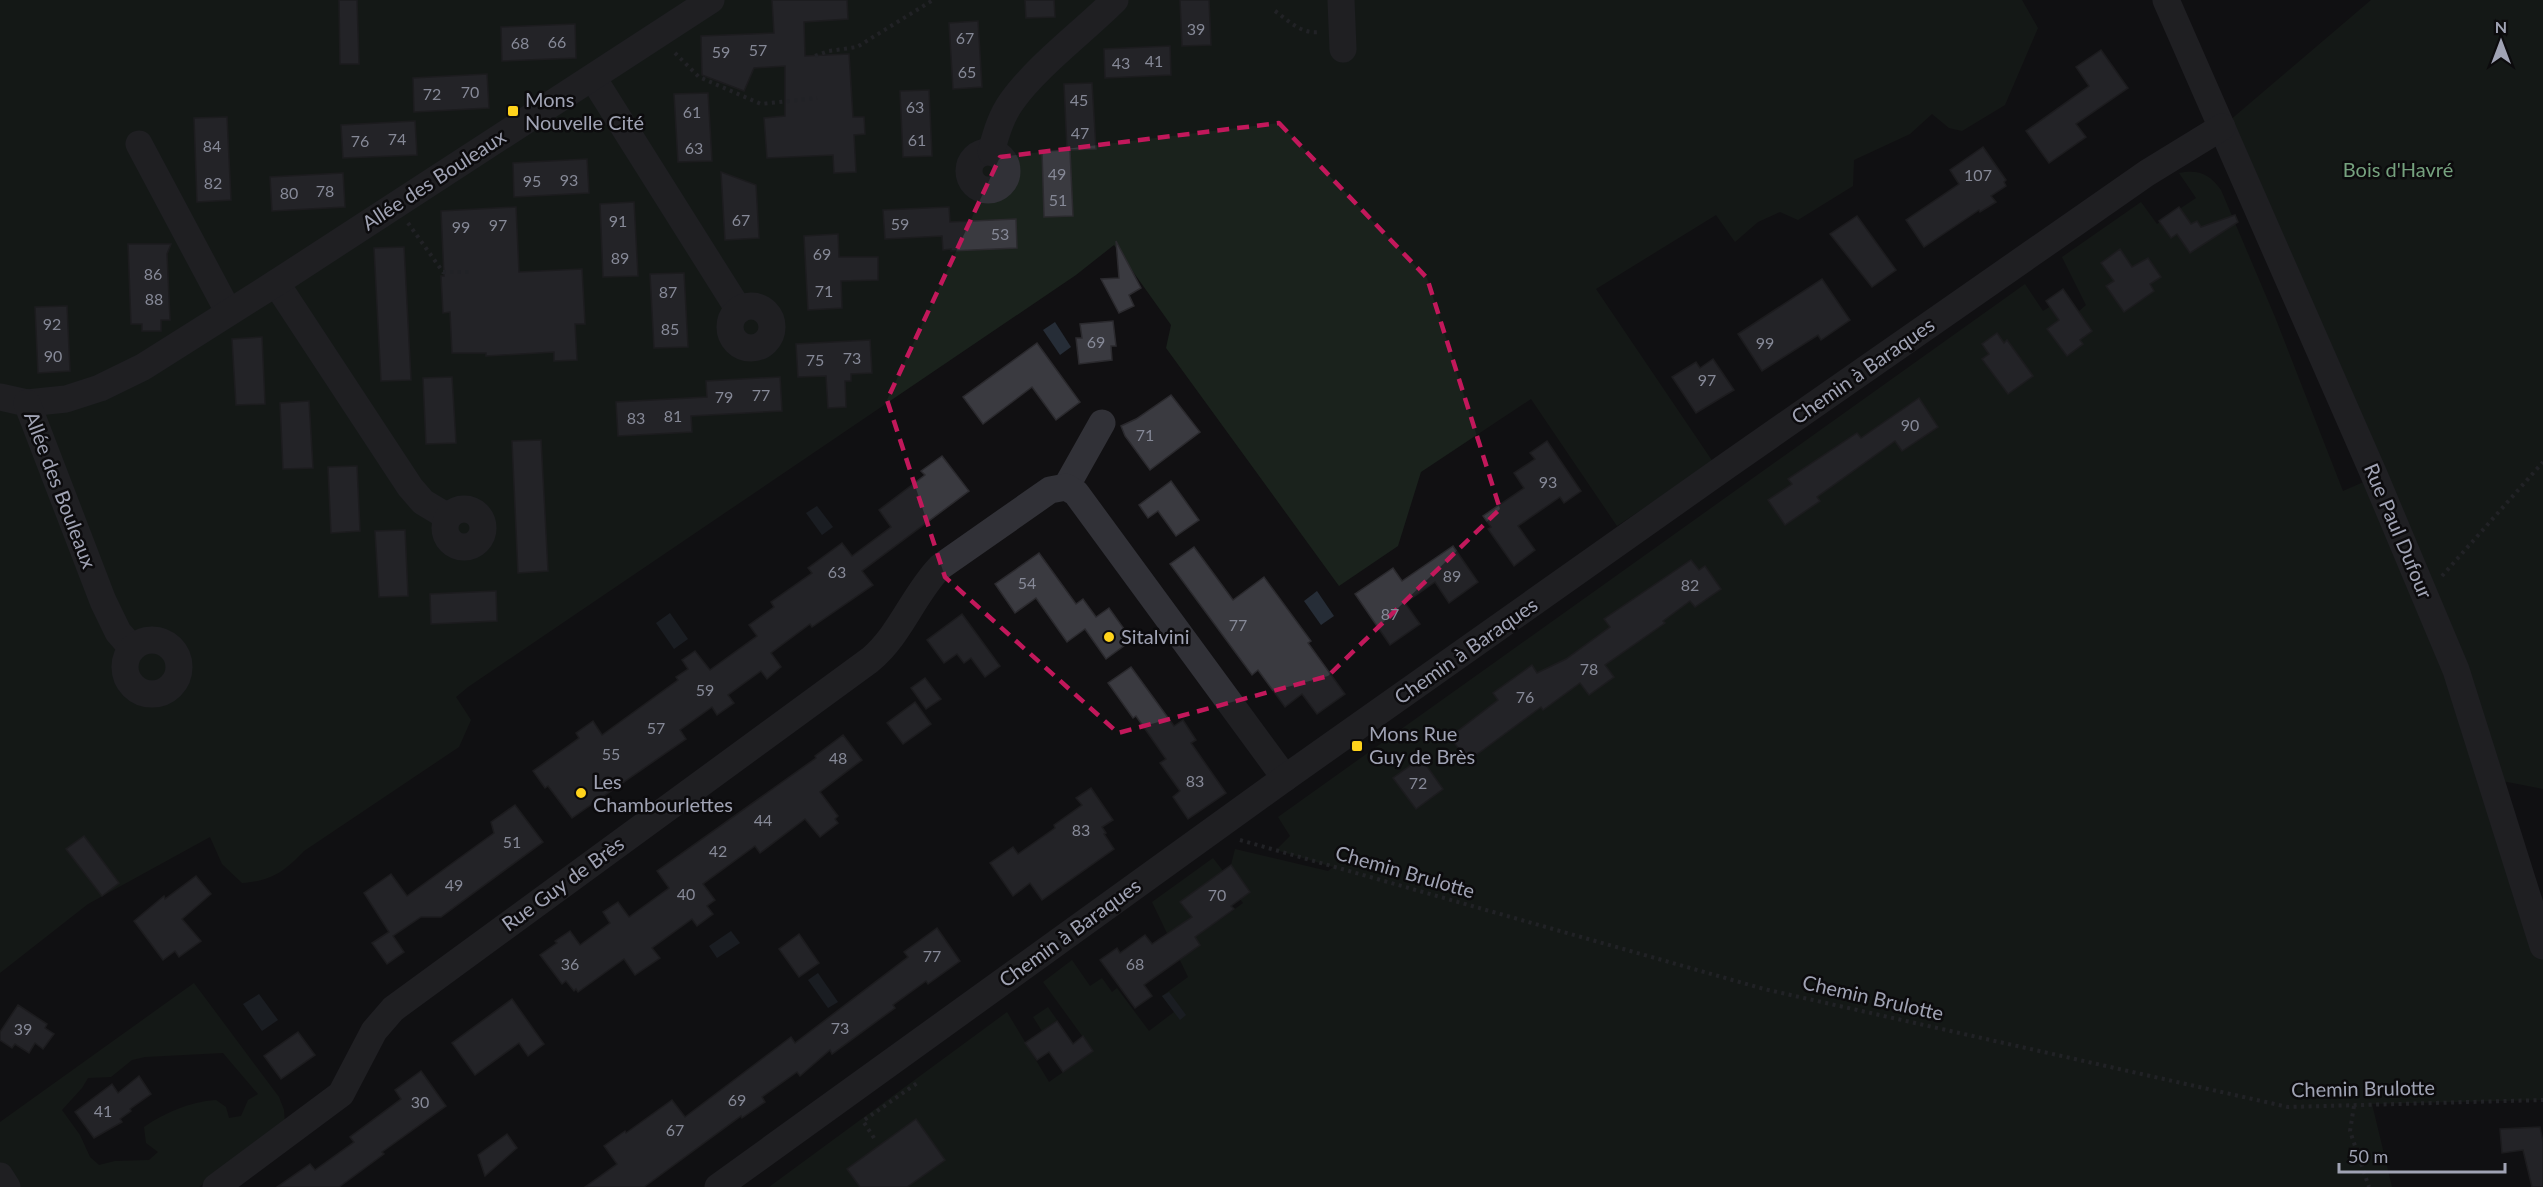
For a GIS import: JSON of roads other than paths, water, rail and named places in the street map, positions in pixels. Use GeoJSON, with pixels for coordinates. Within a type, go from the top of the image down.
{"type":"FeatureCollection","features":[{"type":"Feature","properties":{"kind":"street"},"geometry":{"type":"LineString","coordinates":[[991,152],[1003,116],[1025,85],[1115,0]]}},
{"type":"Feature","properties":{"kind":"street","name":"Rue Paul Dufour"},"geometry":{"type":"LineString","coordinates":[[2166,0],[2426,595],[2460,681],[2543,946]]}},
{"type":"Feature","properties":{"kind":"street"},"geometry":{"type":"LineString","coordinates":[[1341,1],[1343,49]]}},
{"type":"Feature","properties":{"kind":"street","name":"Allée des Bouleaux"},"geometry":{"type":"LineString","coordinates":[[132,648],[118,632],[103,601],[27,403],[66,399],[100,388],[143,367],[593,78],[704,2]]}},
{"type":"Feature","properties":{"kind":"street"},"geometry":{"type":"LineString","coordinates":[[593,78],[739,310]]}},
{"type":"Feature","properties":{"kind":"street","name":"Chemin à Baraques"},"geometry":{"type":"LineString","coordinates":[[718,1187],[1285,778],[2128,186],[2222,127]]}},
{"type":"Feature","properties":{"kind":"street"},"geometry":{"type":"LineString","coordinates":[[139,144],[228,311]]}},
{"type":"Feature","properties":{"kind":"street"},"geometry":{"type":"LineString","coordinates":[[276,283],[410,487],[423,502],[448,517]]}},
{"type":"Feature","properties":{"kind":"street"},"geometry":{"type":"LineString","coordinates":[[0,397],[27,403]]}},
{"type":"Feature","properties":{"kind":"street"},"geometry":{"type":"LineString","coordinates":[[1102,423],[1066,487],[1076,493],[1285,778]]}},
{"type":"Feature","properties":{"kind":"street","name":"Rue Guy de Brès"},"geometry":{"type":"LineString","coordinates":[[216,1187],[341,1094],[374,1031],[393,1009],[870,660],[893,637],[928,579],[940,567],[1050,490],[1066,487]]}},
{"type":"Feature","properties":{"kind":"street"},"geometry":{"type":"LineString","coordinates":[[0,1176],[7,1187]]}},
{"type":"Feature","properties":{"kind":"place","name":"Mons Nouvelle Cité"},"geometry":{"type":"Point","coordinates":[513,111]}},
{"type":"Feature","properties":{"kind":"place","name":"Sitalvini"},"geometry":{"type":"Point","coordinates":[1109,637]}},
{"type":"Feature","properties":{"kind":"place","name":"Mons Rue Guy de Brès"},"geometry":{"type":"Point","coordinates":[1357,746]}},
{"type":"Feature","properties":{"kind":"place","name":"Les Chambourlettes"},"geometry":{"type":"Point","coordinates":[581,793]}},
{"type":"Feature","properties":{"kind":"park label","name":"Bois d'Havré"},"geometry":{"type":"Point","coordinates":[2398,170]}}]}
